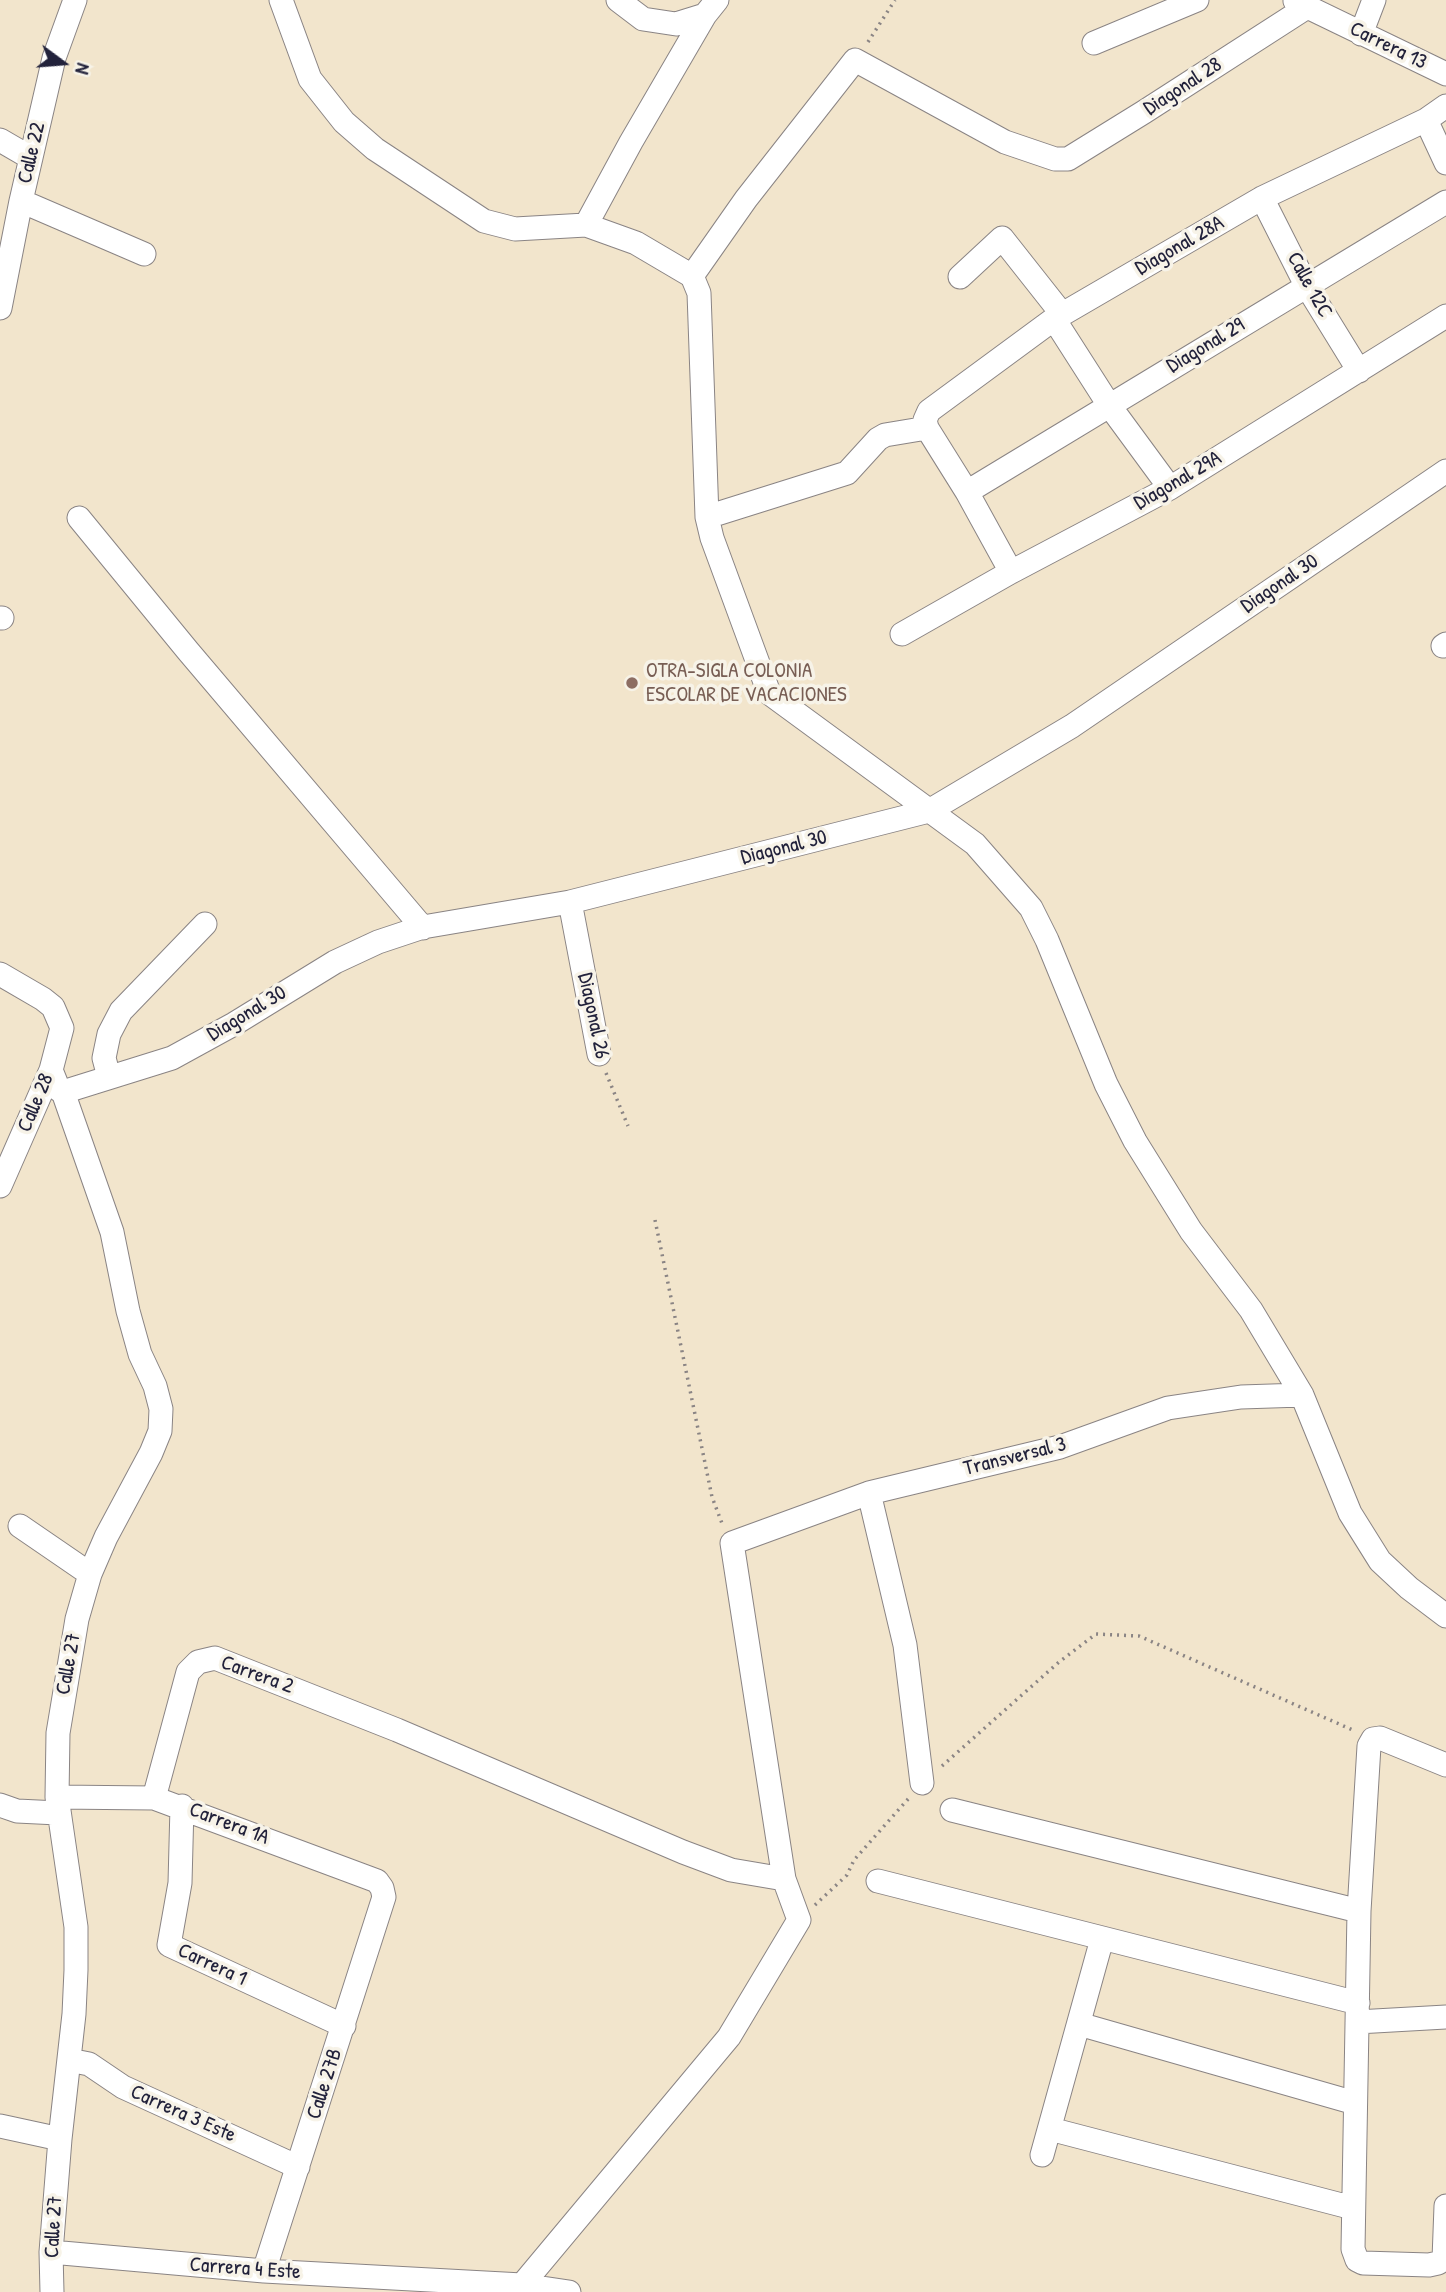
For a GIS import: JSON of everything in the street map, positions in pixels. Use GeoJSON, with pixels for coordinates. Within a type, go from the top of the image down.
{"type":"FeatureCollection","features":[{"type":"Feature","properties":{"kind":"street","name":"Calle 22"},"geometry":{"type":"LineString","coordinates":[[0,308],[54,58],[75,0]]}},
{"type":"Feature","properties":{"kind":"street"},"geometry":{"type":"LineString","coordinates":[[281,0],[310,79],[344,122],[375,149],[484,221],[515,229],[586,225],[636,243],[692,276],[699,293],[707,517],[712,538],[769,693],[975,844],[1031,908],[1105,1083],[1135,1141],[1191,1231],[1251,1310],[1302,1395],[1350,1513],[1380,1561],[1409,1588],[1446,1616]]}},
{"type":"Feature","properties":{"kind":"street"},"geometry":{"type":"LineString","coordinates":[[618,0],[643,19],[676,24],[711,8]]}},
{"type":"Feature","properties":{"kind":"street"},"geometry":{"type":"LineString","coordinates":[[1094,43],[1198,0]]}},
{"type":"Feature","properties":{"kind":"street"},"geometry":{"type":"LineString","coordinates":[[1362,34],[1374,0]]}},
{"type":"Feature","properties":{"kind":"street","name":"Diagonal 28"},"geometry":{"type":"LineString","coordinates":[[855,60],[1006,142],[1055,159],[1068,159],[1300,4]]}},
{"type":"Feature","properties":{"kind":"street","name":"Carrera 13"},"geometry":{"type":"LineString","coordinates":[[1300,4],[1446,74]]}},
{"type":"Feature","properties":{"kind":"street"},"geometry":{"type":"LineString","coordinates":[[586,225],[631,142],[711,8]]}},
{"type":"Feature","properties":{"kind":"street"},"geometry":{"type":"LineString","coordinates":[[692,276],[746,199],[855,60]]}},
{"type":"Feature","properties":{"kind":"street","name":"Diagonal 28A"},"geometry":{"type":"LineString","coordinates":[[928,419],[1058,316],[1262,198],[1426,120],[1446,106]]}},
{"type":"Feature","properties":{"kind":"street"},"geometry":{"type":"LineString","coordinates":[[1426,120],[1446,163]]}},
{"type":"Feature","properties":{"kind":"street"},"geometry":{"type":"LineString","coordinates":[[0,140],[31,158]]}},
{"type":"Feature","properties":{"kind":"street","name":"Calle 12C"},"geometry":{"type":"LineString","coordinates":[[1262,198],[1306,285],[1359,371]]}},
{"type":"Feature","properties":{"kind":"street"},"geometry":{"type":"LineString","coordinates":[[21,201],[144,254]]}},
{"type":"Feature","properties":{"kind":"street","name":"Diagonal 29"},"geometry":{"type":"LineString","coordinates":[[967,492],[1446,202]]}},
{"type":"Feature","properties":{"kind":"street"},"geometry":{"type":"LineString","coordinates":[[960,276],[1002,238],[1058,316],[1109,405],[1170,488]]}},
{"type":"Feature","properties":{"kind":"street","name":"Diagonal 29A"},"geometry":{"type":"LineString","coordinates":[[902,634],[1011,572],[1170,488],[1446,316]]}},
{"type":"Feature","properties":{"kind":"street"},"geometry":{"type":"LineString","coordinates":[[707,517],[846,473],[878,439],[928,419],[1011,572]]}},
{"type":"Feature","properties":{"kind":"street","name":"Diagonal 30"},"geometry":{"type":"LineString","coordinates":[[63,1092],[172,1058],[234,1024],[335,962],[378,942],[423,928],[570,902],[929,811],[1072,726],[1446,471]]}},
{"type":"Feature","properties":{"kind":"street"},"geometry":{"type":"LineString","coordinates":[[79,518],[423,928]]}},
{"type":"Feature","properties":{"kind":"street","name":"Diagonal 26"},"geometry":{"type":"LineString","coordinates":[[570,902],[599,1054]]}},
{"type":"Feature","properties":{"kind":"street"},"geometry":{"type":"LineString","coordinates":[[108,1076],[104,1058],[108,1034],[121,1011],[205,924]]}},
{"type":"Feature","properties":{"kind":"street","name":"Calle 28"},"geometry":{"type":"LineString","coordinates":[[0,974],[53,1007],[62,1028],[51,1070],[0,1186]]}},
{"type":"Feature","properties":{"kind":"street","name":"Calle 27"},"geometry":{"type":"LineString","coordinates":[[51,1070],[59,1090],[63,1092],[112,1232],[128,1311],[161,1409],[160,1431],[151,1453],[90,1574],[66,1672],[58,1733],[58,1805],[76,1927],[75,1992],[51,2252],[52,2292]]}},
{"type":"Feature","properties":{"kind":"street","name":"Transversal 3"},"geometry":{"type":"LineString","coordinates":[[732,1543],[869,1493],[1060,1447],[1168,1408],[1241,1397],[1302,1395]]}},
{"type":"Feature","properties":{"kind":"street"},"geometry":{"type":"LineString","coordinates":[[869,1493],[905,1645],[922,1783]]}},
{"type":"Feature","properties":{"kind":"street"},"geometry":{"type":"LineString","coordinates":[[20,1527],[90,1574]]}},
{"type":"Feature","properties":{"kind":"street"},"geometry":{"type":"LineString","coordinates":[[537,2288],[729,2036],[799,1920],[784,1879],[732,1543]]}},
{"type":"Feature","properties":{"kind":"street","name":"Carrera 2"},"geometry":{"type":"LineString","coordinates":[[154,1798],[188,1672],[198,1662],[215,1658],[315,1697],[683,1852],[731,1870],[784,1879]]}},
{"type":"Feature","properties":{"kind":"street"},"geometry":{"type":"LineString","coordinates":[[1446,1765],[1381,1738],[1373,1739],[1369,1746],[1359,1911],[1353,2208],[1353,2249],[1357,2260],[1363,2263],[1438,2263],[1444,2259],[1446,2206]]}},
{"type":"Feature","properties":{"kind":"street","name":"Carrera 1A"},"geometry":{"type":"LineString","coordinates":[[0,1805],[17,1811],[58,1805],[154,1798],[377,1881],[384,1897]]}},
{"type":"Feature","properties":{"kind":"street","name":"Carrera 1"},"geometry":{"type":"LineString","coordinates":[[182,1807],[180,1883],[169,1945],[344,2026]]}},
{"type":"Feature","properties":{"kind":"street"},"geometry":{"type":"LineString","coordinates":[[952,1810],[1359,1911]]}},
{"type":"Feature","properties":{"kind":"street"},"geometry":{"type":"LineString","coordinates":[[878,1881],[1102,1939],[1357,2012],[1446,2017]]}},
{"type":"Feature","properties":{"kind":"street","name":"Calle 27B"},"geometry":{"type":"LineString","coordinates":[[264,2271],[384,1897]]}},
{"type":"Feature","properties":{"kind":"street"},"geometry":{"type":"LineString","coordinates":[[1042,2155],[1102,1939]]}},
{"type":"Feature","properties":{"kind":"street"},"geometry":{"type":"LineString","coordinates":[[1079,2024],[1355,2103]]}},
{"type":"Feature","properties":{"kind":"street","name":"Carrera 3 Este"},"geometry":{"type":"LineString","coordinates":[[69,2060],[89,2064],[123,2087],[298,2166]]}},
{"type":"Feature","properties":{"kind":"street"},"geometry":{"type":"LineString","coordinates":[[0,2126],[60,2139]]}},
{"type":"Feature","properties":{"kind":"street"},"geometry":{"type":"LineString","coordinates":[[1050,2129],[1353,2208]]}},
{"type":"Feature","properties":{"kind":"street","name":"Carrera 4 Este"},"geometry":{"type":"LineString","coordinates":[[51,2252],[264,2271],[569,2292]]}},
{"type":"Feature","properties":{"kind":"path"},"geometry":{"type":"LineString","coordinates":[[855,60],[895,0]]}},
{"type":"Feature","properties":{"kind":"path","name":"Diagonal 26"},"geometry":{"type":"LineString","coordinates":[[599,1054],[628,1126]]}},
{"type":"Feature","properties":{"kind":"path"},"geometry":{"type":"LineString","coordinates":[[655,1220],[712,1497],[732,1543]]}},
{"type":"Feature","properties":{"kind":"path"},"geometry":{"type":"LineString","coordinates":[[799,1920],[846,1875],[854,1860],[922,1783],[1059,1662],[1096,1634],[1139,1636],[1373,1739]]}},
{"type":"Feature","properties":{"kind":"place","name":"OTRA-SIGLA COLONIA ESCOLAR DE VACACIONES"},"geometry":{"type":"Point","coordinates":[632,683]}}]}
